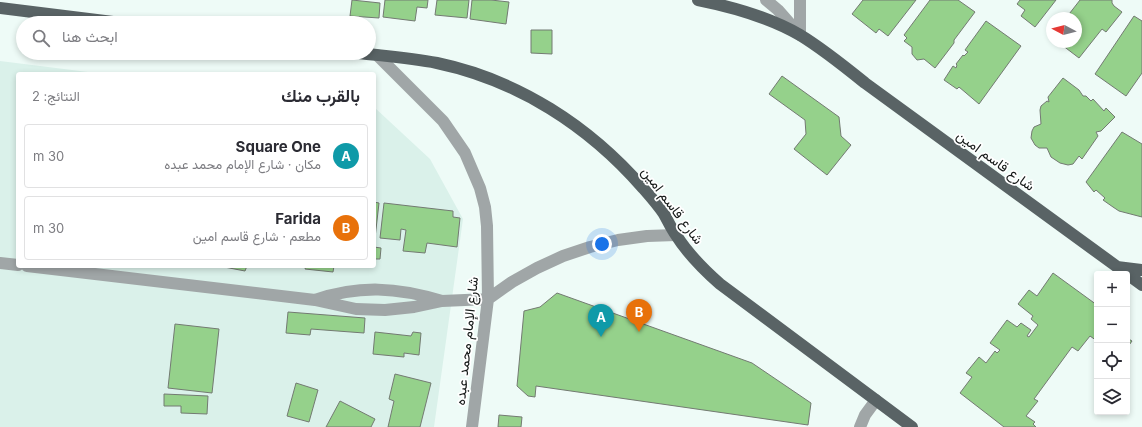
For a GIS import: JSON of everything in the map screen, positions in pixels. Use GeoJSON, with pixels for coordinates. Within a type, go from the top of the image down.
{"type":"FeatureCollection","features":[{"type":"Feature","properties":{"kind":"main road","name":"شارع قاسم امين"},"geometry":{"type":"LineString","coordinates":[[698,0],[771,21],[800,35],[1123,271]]}},
{"type":"Feature","properties":{"kind":"main road"},"geometry":{"type":"LineString","coordinates":[[0,8],[65,16]]}},
{"type":"Feature","properties":{"kind":"main road","name":"شارع قاسم امين"},"geometry":{"type":"LineString","coordinates":[[377,55],[408,58],[468,71],[525,94],[552,109],[577,126],[602,145],[645,189],[664,214],[676,235],[704,269],[720,284],[912,427]]}},
{"type":"Feature","properties":{"kind":"main road"},"geometry":{"type":"LineString","coordinates":[[1130,271],[1142,270]]}},
{"type":"Feature","properties":{"kind":"main road","name":"شارع قاسم امين"},"geometry":{"type":"LineString","coordinates":[[1130,276],[1142,285]]}},
{"type":"Feature","properties":{"kind":"street"},"geometry":{"type":"LineString","coordinates":[[766,0],[778,10],[800,35]]}},
{"type":"Feature","properties":{"kind":"street"},"geometry":{"type":"LineString","coordinates":[[800,0],[800,35]]}},
{"type":"Feature","properties":{"kind":"street","name":"شارع الإمام محمد عبده"},"geometry":{"type":"LineString","coordinates":[[377,55],[443,121],[462,147],[480,188],[485,207],[487,226],[488,299],[472,427]]}},
{"type":"Feature","properties":{"kind":"street"},"geometry":{"type":"LineString","coordinates":[[44,268],[315,300],[356,309],[385,310],[414,307],[442,301],[488,299],[512,282],[563,256],[618,240],[647,236],[676,235]]}},
{"type":"Feature","properties":{"kind":"street"},"geometry":{"type":"LineString","coordinates":[[0,263],[16,265]]}},
{"type":"Feature","properties":{"kind":"street"},"geometry":{"type":"LineString","coordinates":[[315,300],[342,292],[386,289],[414,293],[442,301]]}},
{"type":"Feature","properties":{"kind":"street"},"geometry":{"type":"LineString","coordinates":[[385,310],[386,289]]}},
{"type":"Feature","properties":{"kind":"street"},"geometry":{"type":"LineString","coordinates":[[860,427],[865,415],[876,400]]}},
{"type":"Feature","properties":{"kind":"shaded area"},"geometry":{"type":"Polygon","coordinates":[[[0,61],[88,72],[16,72],[16,268],[376,268],[376,109],[430,159],[463,219],[434,427],[0,427],[0,61]]]}},
{"type":"Feature","properties":{"kind":"building"},"geometry":{"type":"Polygon","coordinates":[[[352,0],[380,3],[379,18],[376,18],[376,16],[350,16],[352,0]]]}},
{"type":"Feature","properties":{"kind":"building"},"geometry":{"type":"Polygon","coordinates":[[[385,0],[428,0],[427,8],[417,7],[415,21],[383,17],[385,0]]]}},
{"type":"Feature","properties":{"kind":"building"},"geometry":{"type":"Polygon","coordinates":[[[437,0],[469,0],[467,18],[435,15],[437,0]]]}},
{"type":"Feature","properties":{"kind":"building"},"geometry":{"type":"Polygon","coordinates":[[[472,0],[509,2],[506,24],[470,19],[472,0]]]}},
{"type":"Feature","properties":{"kind":"building"},"geometry":{"type":"Polygon","coordinates":[[[863,0],[916,0],[888,36],[879,29],[876,33],[852,14],[863,0]]]}},
{"type":"Feature","properties":{"kind":"building"},"geometry":{"type":"Polygon","coordinates":[[[930,0],[958,0],[975,12],[935,68],[924,59],[917,60],[912,54],[912,47],[904,41],[907,38],[904,35],[930,0]]]}},
{"type":"Feature","properties":{"kind":"building"},"geometry":{"type":"Polygon","coordinates":[[[1020,0],[1056,0],[1035,27],[1021,16],[1025,10],[1017,4],[1020,0]]]}},
{"type":"Feature","properties":{"kind":"building"},"geometry":{"type":"Polygon","coordinates":[[[1080,0],[1112,0],[1114,6],[1122,12],[1106,32],[1102,29],[1079,58],[1066,48],[1082,48],[1082,12],[1071,12],[1080,0]]]}},
{"type":"Feature","properties":{"kind":"building"},"geometry":{"type":"Polygon","coordinates":[[[1134,16],[1142,21],[1142,73],[1126,96],[1095,74],[1134,16]]]}},
{"type":"Feature","properties":{"kind":"building"},"geometry":{"type":"Polygon","coordinates":[[[986,21],[1021,46],[979,104],[959,87],[957,89],[944,80],[953,66],[956,68],[956,64],[963,55],[964,56],[968,52],[965,50],[986,21]]]}},
{"type":"Feature","properties":{"kind":"building"},"geometry":{"type":"Polygon","coordinates":[[[531,30],[552,30],[552,54],[531,53],[531,30]]]}},
{"type":"Feature","properties":{"kind":"building"},"geometry":{"type":"Polygon","coordinates":[[[782,76],[839,117],[841,136],[851,145],[827,175],[794,149],[806,134],[805,120],[769,94],[782,76]]]}},
{"type":"Feature","properties":{"kind":"building"},"geometry":{"type":"Polygon","coordinates":[[[1063,78],[1079,90],[1083,96],[1086,96],[1091,101],[1093,99],[1104,111],[1106,108],[1115,117],[1101,131],[1096,132],[1098,136],[1082,159],[1079,156],[1073,164],[1068,165],[1060,163],[1051,157],[1047,148],[1039,148],[1035,145],[1031,138],[1034,127],[1041,124],[1041,106],[1047,101],[1049,102],[1048,97],[1063,78]]]}},
{"type":"Feature","properties":{"kind":"building"},"geometry":{"type":"Polygon","coordinates":[[[1122,132],[1142,144],[1142,217],[1119,211],[1103,200],[1105,198],[1096,190],[1094,192],[1086,182],[1122,132]]]}},
{"type":"Feature","properties":{"kind":"building"},"geometry":{"type":"Polygon","coordinates":[[[376,202],[379,203],[376,229],[376,202]]]}},
{"type":"Feature","properties":{"kind":"building"},"geometry":{"type":"Polygon","coordinates":[[[384,203],[453,211],[453,217],[460,218],[457,247],[427,243],[425,253],[403,251],[406,230],[401,229],[400,240],[380,238],[384,203]]]}},
{"type":"Feature","properties":{"kind":"building"},"geometry":{"type":"Polygon","coordinates":[[[376,247],[381,248],[380,259],[376,259],[376,247]]]}},
{"type":"Feature","properties":{"kind":"building"},"geometry":{"type":"Polygon","coordinates":[[[229,268],[246,268],[245,271],[229,268]]]}},
{"type":"Feature","properties":{"kind":"building"},"geometry":{"type":"Polygon","coordinates":[[[305,268],[334,268],[333,272],[305,268]]]}},
{"type":"Feature","properties":{"kind":"building"},"geometry":{"type":"Polygon","coordinates":[[[1053,273],[1094,303],[1094,339],[1090,336],[1078,351],[1072,347],[1034,399],[1038,401],[1026,416],[1035,422],[1033,424],[1036,427],[1004,427],[960,393],[972,377],[966,373],[979,357],[986,363],[995,351],[997,353],[1000,350],[990,343],[1007,320],[1017,327],[1021,323],[1031,330],[1027,336],[1029,337],[1038,325],[1031,319],[1033,316],[1018,304],[1029,290],[1037,296],[1053,273]]]}},
{"type":"Feature","properties":{"kind":"building"},"geometry":{"type":"Polygon","coordinates":[[[557,293],[752,363],[811,403],[808,425],[536,386],[535,397],[528,396],[517,386],[524,311],[540,307],[557,293]]]}},
{"type":"Feature","properties":{"kind":"building"},"geometry":{"type":"Polygon","coordinates":[[[288,312],[365,318],[364,333],[311,329],[310,335],[286,333],[288,312]]]}},
{"type":"Feature","properties":{"kind":"building"},"geometry":{"type":"Polygon","coordinates":[[[175,324],[219,329],[212,393],[168,388],[175,324]]]}},
{"type":"Feature","properties":{"kind":"building"},"geometry":{"type":"Polygon","coordinates":[[[375,332],[411,336],[413,332],[421,333],[419,355],[404,353],[404,357],[373,354],[375,332]]]}},
{"type":"Feature","properties":{"kind":"building"},"geometry":{"type":"Polygon","coordinates":[[[395,374],[431,383],[420,427],[388,427],[394,401],[389,399],[395,374]]]}},
{"type":"Feature","properties":{"kind":"building"},"geometry":{"type":"Polygon","coordinates":[[[296,383],[318,390],[309,422],[287,416],[296,383]]]}},
{"type":"Feature","properties":{"kind":"building"},"geometry":{"type":"Polygon","coordinates":[[[164,394],[208,396],[207,414],[181,413],[181,406],[164,406],[164,394]]]}},
{"type":"Feature","properties":{"kind":"building"},"geometry":{"type":"Polygon","coordinates":[[[340,401],[375,419],[371,427],[326,427],[340,401]]]}},
{"type":"Feature","properties":{"kind":"building"},"geometry":{"type":"Polygon","coordinates":[[[499,415],[522,417],[521,427],[498,427],[499,415]]]}},
{"type":"Feature","properties":{"kind":"place","name":"Farida"},"geometry":{"type":"Point","coordinates":[639,332]}},
{"type":"Feature","properties":{"kind":"place","name":"Square One"},"geometry":{"type":"Point","coordinates":[601,337]}}]}
